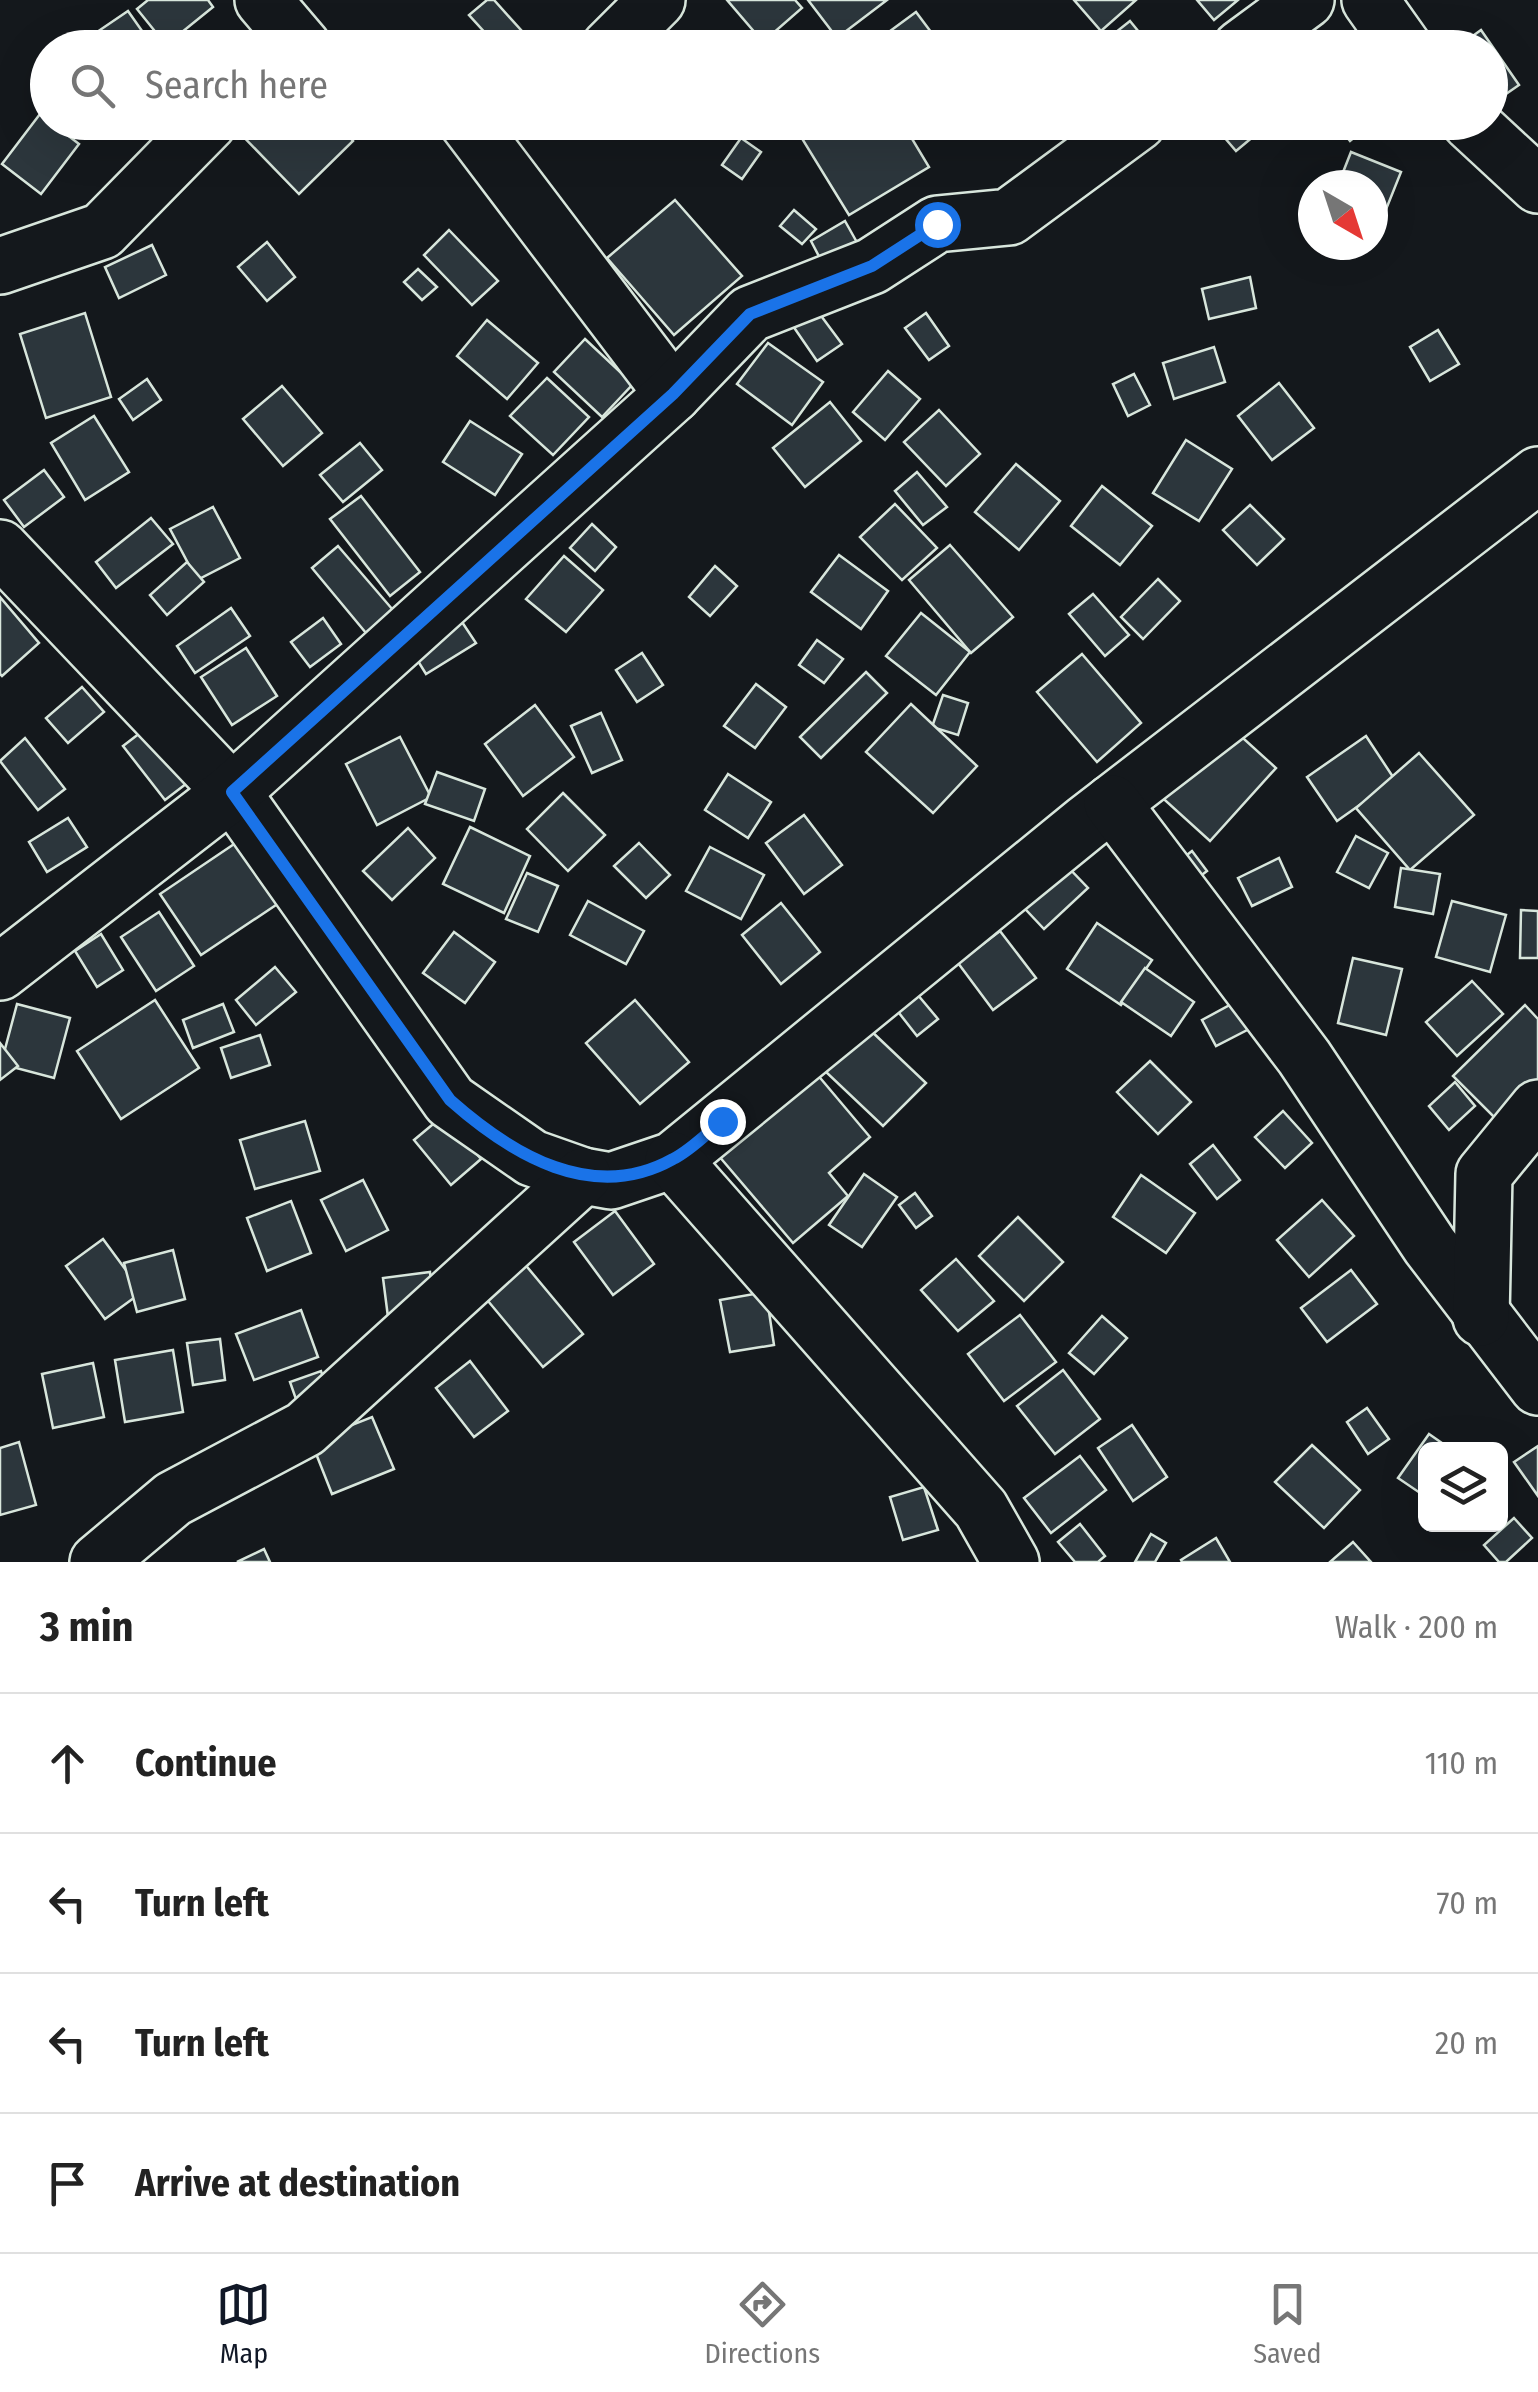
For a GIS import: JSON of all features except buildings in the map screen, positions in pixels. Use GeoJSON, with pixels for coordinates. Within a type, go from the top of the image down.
{"type":"FeatureCollection","features":[{"type":"Feature","properties":{"kind":"street"},"geometry":{"type":"LineString","coordinates":[[263,0],[289,30]]}},
{"type":"Feature","properties":{"kind":"street"},"geometry":{"type":"LineString","coordinates":[[626,30],[656,0]]}},
{"type":"Feature","properties":{"kind":"street"},"geometry":{"type":"LineString","coordinates":[[1265,30],[1306,0]]}},
{"type":"Feature","properties":{"kind":"street"},"geometry":{"type":"LineString","coordinates":[[1370,0],[1391,30]]}},
{"type":"Feature","properties":{"kind":"street"},"geometry":{"type":"LineString","coordinates":[[0,266],[102,231],[191,140]]}},
{"type":"Feature","properties":{"kind":"street"},"geometry":{"type":"LineString","coordinates":[[481,140],[673,394]]}},
{"type":"Feature","properties":{"kind":"street"},"geometry":{"type":"LineString","coordinates":[[0,972],[232,792],[673,394],[750,314],[872,266],[937,224],[1009,217],[1114,140]]}},
{"type":"Feature","properties":{"kind":"street"},"geometry":{"type":"LineString","coordinates":[[1489,140],[1538,185]]}},
{"type":"Feature","properties":{"kind":"street"},"geometry":{"type":"LineString","coordinates":[[0,548],[232,792],[450,1100],[473,1121],[532,1158],[611,1181],[673,1160],[1112,803],[1538,475]]}},
{"type":"Feature","properties":{"kind":"street"},"geometry":{"type":"LineString","coordinates":[[1112,803],[1304,1057],[1481,1318],[1538,1388]]}},
{"type":"Feature","properties":{"kind":"street"},"geometry":{"type":"LineString","coordinates":[[1481,1318],[1484,1174],[1538,1108]]}},
{"type":"Feature","properties":{"kind":"street"},"geometry":{"type":"LineString","coordinates":[[673,1160],[981,1509],[1011,1562]]}},
{"type":"Feature","properties":{"kind":"street"},"geometry":{"type":"LineString","coordinates":[[98,1562],[173,1499],[304,1429],[584,1176]]}},
{"type":"Feature","properties":{"kind":"route"},"geometry":{"type":"LineString","coordinates":[[722,1121],[673,1160],[611,1181],[532,1158],[473,1121],[450,1100],[232,792],[673,394],[750,314],[872,266],[937,224]]}}]}
